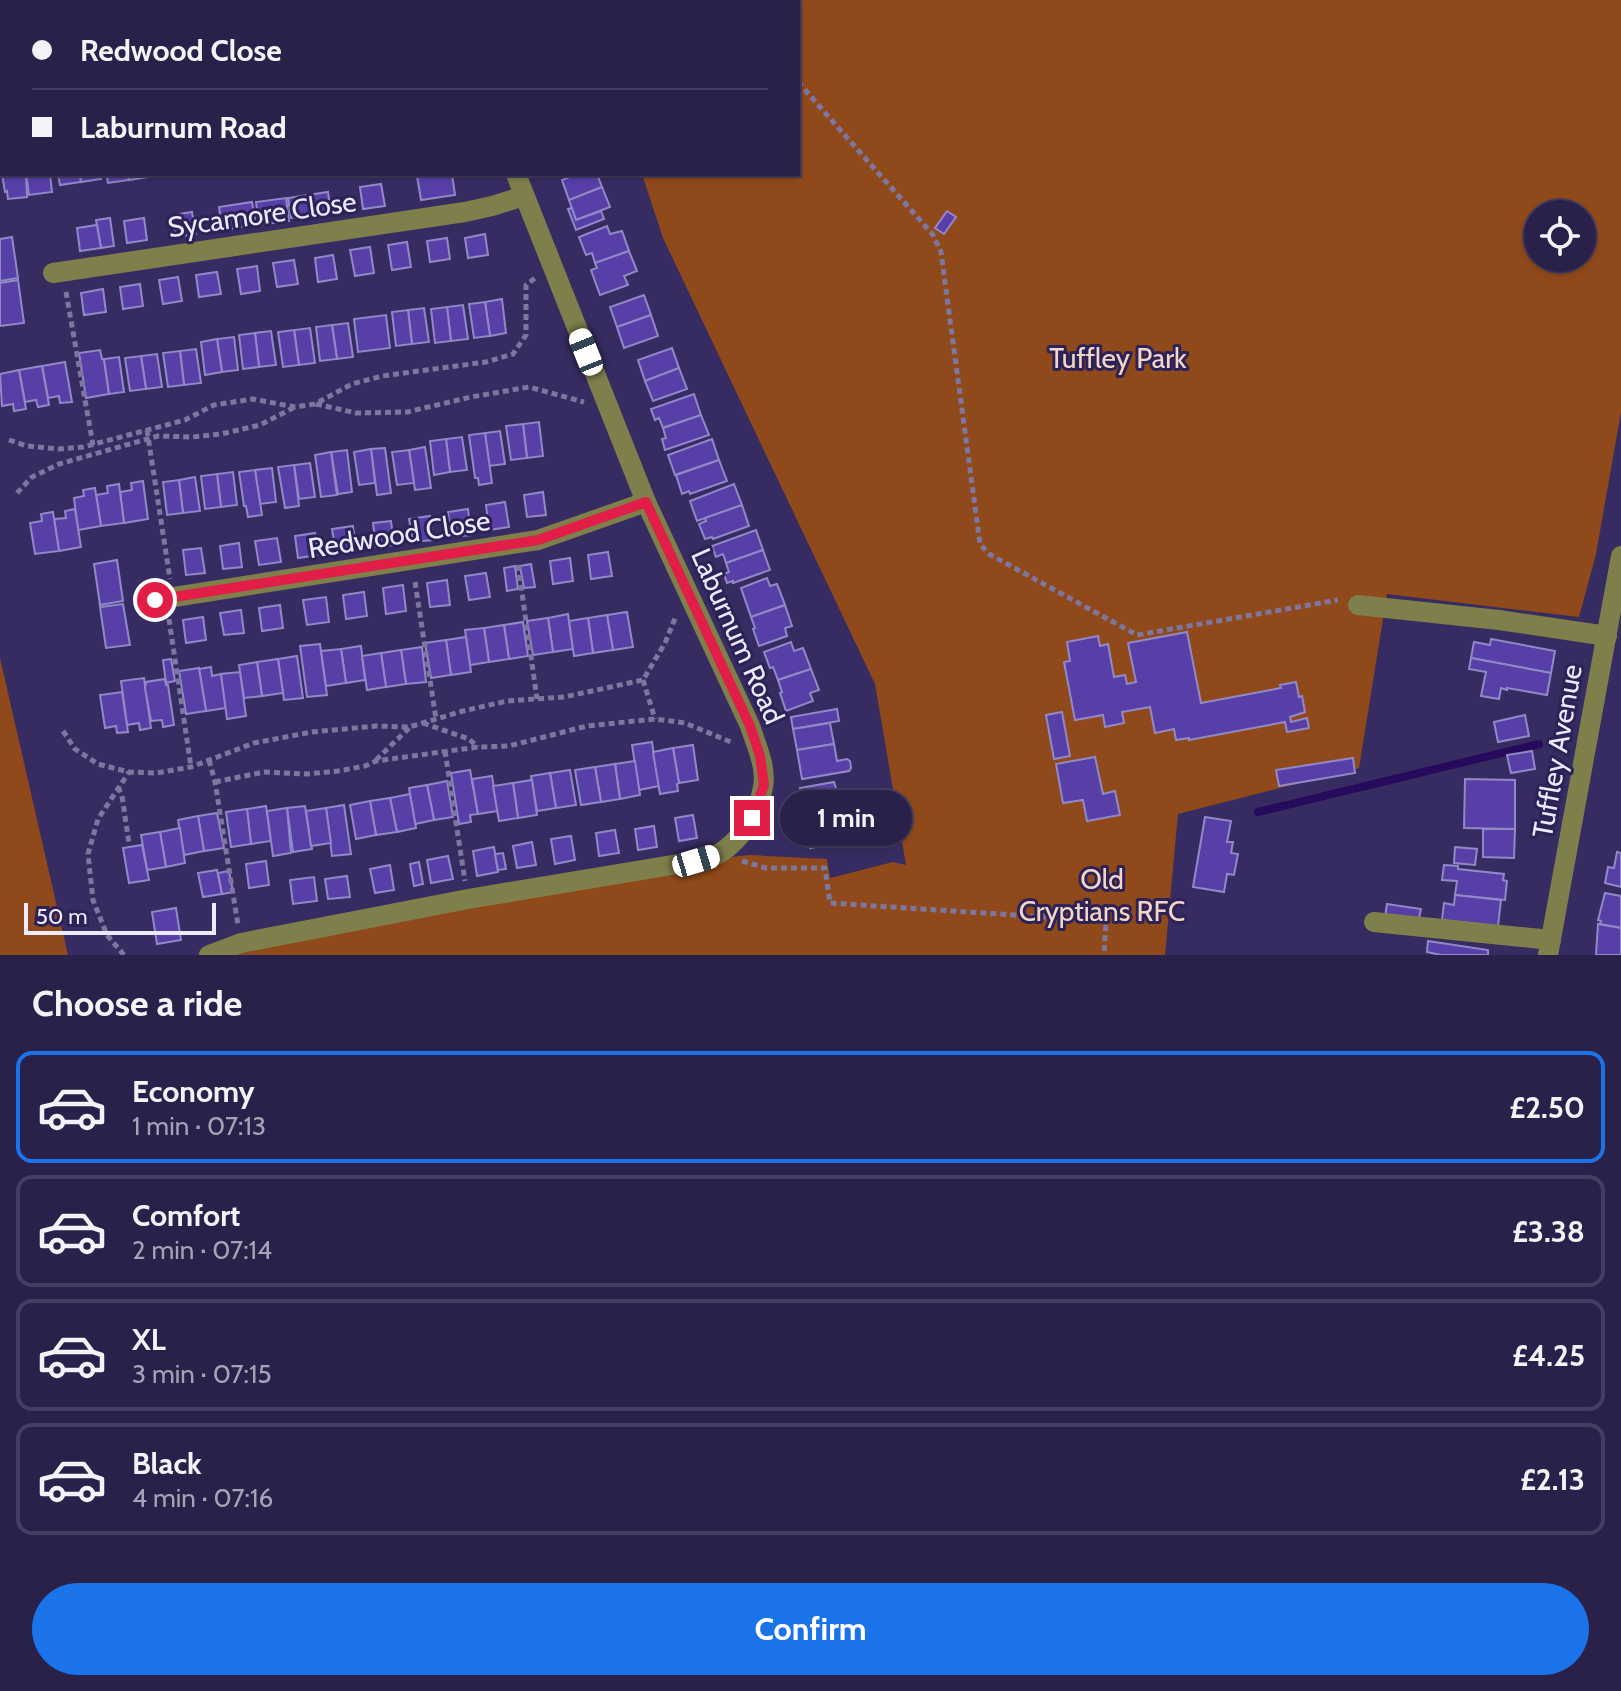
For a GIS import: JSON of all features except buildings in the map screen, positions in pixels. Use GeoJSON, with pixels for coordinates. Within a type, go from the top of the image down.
{"type":"FeatureCollection","features":[{"type":"Feature","properties":{"kind":"street","name":"Laburnum Road"},"geometry":{"type":"LineString","coordinates":[[517,176],[646,502],[750,726],[760,756],[764,785],[752,818],[741,834],[719,854]]}},
{"type":"Feature","properties":{"kind":"street","name":"Sycamore Close"},"geometry":{"type":"LineString","coordinates":[[58,272],[465,212],[524,196]]}},
{"type":"Feature","properties":{"kind":"street","name":"Redwood Close"},"geometry":{"type":"LineString","coordinates":[[165,598],[538,540],[646,502]]}},
{"type":"Feature","properties":{"kind":"street","name":"Tuffley Avenue"},"geometry":{"type":"LineString","coordinates":[[1550,947],[1621,556]]}},
{"type":"Feature","properties":{"kind":"street"},"geometry":{"type":"LineString","coordinates":[[1358,605],[1499,620],[1607,636]]}},
{"type":"Feature","properties":{"kind":"street"},"geometry":{"type":"LineString","coordinates":[[209,955],[241,943],[468,899],[681,864],[719,854]]}},
{"type":"Feature","properties":{"kind":"street"},"geometry":{"type":"LineString","coordinates":[[1374,922],[1550,947]]}},
{"type":"Feature","properties":{"kind":"path"},"geometry":{"type":"LineString","coordinates":[[800,84],[933,235],[941,252],[980,544],[989,554],[1137,635],[1348,598],[1358,605]]}},
{"type":"Feature","properties":{"kind":"path"},"geometry":{"type":"LineString","coordinates":[[17,493],[32,477],[59,464],[158,436],[221,434],[260,425],[295,407],[315,404],[352,384],[382,376],[486,362],[513,354],[526,335],[526,285],[552,266]]}},
{"type":"Feature","properties":{"kind":"path"},"geometry":{"type":"LineString","coordinates":[[58,272],[93,445]]}},
{"type":"Feature","properties":{"kind":"path"},"geometry":{"type":"LineString","coordinates":[[315,404],[356,413],[407,412],[529,387],[609,409]]}},
{"type":"Feature","properties":{"kind":"path"},"geometry":{"type":"LineString","coordinates":[[9,440],[27,446],[59,449],[93,445],[185,420],[214,405],[253,399],[295,407]]}},
{"type":"Feature","properties":{"kind":"path"},"geometry":{"type":"LineString","coordinates":[[147,430],[165,598],[191,767]]}},
{"type":"Feature","properties":{"kind":"path"},"geometry":{"type":"LineString","coordinates":[[515,544],[537,699]]}},
{"type":"Feature","properties":{"kind":"path"},"geometry":{"type":"LineString","coordinates":[[412,560],[436,719]]}},
{"type":"Feature","properties":{"kind":"path"},"geometry":{"type":"LineString","coordinates":[[63,731],[75,749],[98,764],[129,772],[156,773],[191,767],[254,743],[312,732],[376,726],[409,727],[507,701],[564,697],[643,680],[665,643],[688,589]]}},
{"type":"Feature","properties":{"kind":"path"},"geometry":{"type":"LineString","coordinates":[[643,680],[655,719]]}},
{"type":"Feature","properties":{"kind":"path"},"geometry":{"type":"LineString","coordinates":[[215,782],[264,772],[307,774],[338,771],[376,761],[478,747],[509,746],[587,726],[655,719],[685,723],[760,756]]}},
{"type":"Feature","properties":{"kind":"path"},"geometry":{"type":"LineString","coordinates":[[422,723],[469,739],[478,747]]}},
{"type":"Feature","properties":{"kind":"path"},"geometry":{"type":"LineString","coordinates":[[376,761],[409,727]]}},
{"type":"Feature","properties":{"kind":"path"},"geometry":{"type":"LineString","coordinates":[[445,751],[468,899]]}},
{"type":"Feature","properties":{"kind":"path"},"geometry":{"type":"LineString","coordinates":[[209,760],[241,943]]}},
{"type":"Feature","properties":{"kind":"path"},"geometry":{"type":"LineString","coordinates":[[124,955],[107,935],[93,900],[88,854],[98,819],[129,772]]}},
{"type":"Feature","properties":{"kind":"path"},"geometry":{"type":"LineString","coordinates":[[118,787],[129,843]]}},
{"type":"Feature","properties":{"kind":"path"},"geometry":{"type":"LineString","coordinates":[[719,854],[766,868],[825,868],[830,903],[1106,921],[1104,955]]}},
{"type":"Feature","properties":{"kind":"green space","name":"Tuffley Park"},"geometry":{"type":"Polygon","coordinates":[[[800,0],[1621,0],[1621,412],[1596,554],[1579,617],[1387,594],[1359,768],[1178,814],[1165,955],[209,955],[696,861],[749,855],[827,859],[830,878],[893,862],[906,865],[875,684],[663,238],[643,176],[800,176],[800,0]]]}},
{"type":"Feature","properties":{"kind":"green space"},"geometry":{"type":"Polygon","coordinates":[[[0,658],[68,955],[0,955],[0,658]]]}},
{"type":"Feature","properties":{"kind":"waterway"},"geometry":{"type":"LineString","coordinates":[[1258,812],[1539,744]]}},
{"type":"Feature","properties":{"kind":"route"},"geometry":{"type":"LineString","coordinates":[[155,600],[538,540],[646,502],[750,726],[760,756],[764,785],[752,818]]}},
{"type":"Feature","properties":{"kind":"park label","name":"Old Cryptians RFC"},"geometry":{"type":"Point","coordinates":[1102,895]}}]}
